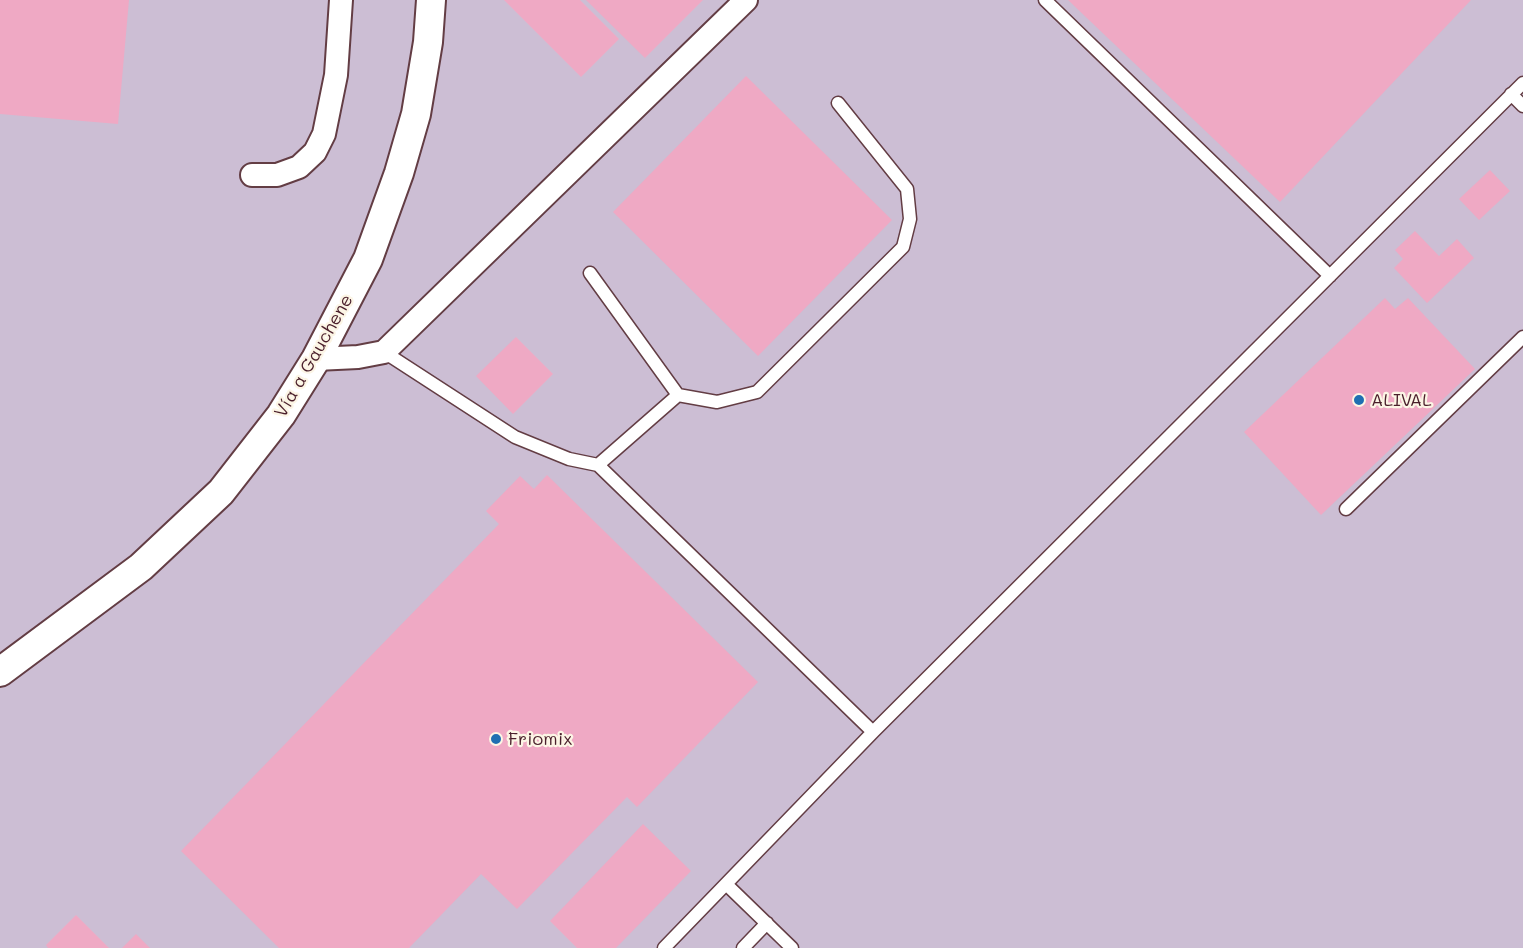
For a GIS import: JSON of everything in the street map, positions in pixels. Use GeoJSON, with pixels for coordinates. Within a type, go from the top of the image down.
{"type":"FeatureCollection","features":[{"type":"Feature","properties":{"kind":"street"},"geometry":{"type":"LineString","coordinates":[[252,175],[277,175],[299,167],[315,152],[320,143],[324,134],[336,75],[341,0]]}},
{"type":"Feature","properties":{"kind":"street","name":"Vía a Gauchene"},"geometry":{"type":"LineString","coordinates":[[0,672],[141,567],[221,492],[281,415],[316,359],[368,259],[399,173],[416,114],[428,42],[431,0]]}},
{"type":"Feature","properties":{"kind":"street"},"geometry":{"type":"LineString","coordinates":[[316,359],[358,357],[384,352],[746,0]]}},
{"type":"Feature","properties":{"kind":"lane"},"geometry":{"type":"LineString","coordinates":[[1045,0],[1330,276]]}},
{"type":"Feature","properties":{"kind":"lane"},"geometry":{"type":"LineString","coordinates":[[664,948],[873,732],[1523,82]]}},
{"type":"Feature","properties":{"kind":"lane"},"geometry":{"type":"LineString","coordinates":[[1511,94],[1523,106]]}},
{"type":"Feature","properties":{"kind":"lane"},"geometry":{"type":"LineString","coordinates":[[590,273],[678,395],[717,402],[757,392],[903,247],[910,219],[907,189],[838,103]]}},
{"type":"Feature","properties":{"kind":"lane"},"geometry":{"type":"LineString","coordinates":[[1346,509],[1523,337]]}},
{"type":"Feature","properties":{"kind":"lane"},"geometry":{"type":"LineString","coordinates":[[384,352],[515,437],[569,459],[598,465],[873,732]]}},
{"type":"Feature","properties":{"kind":"lane"},"geometry":{"type":"LineString","coordinates":[[598,465],[678,395]]}},
{"type":"Feature","properties":{"kind":"lane"},"geometry":{"type":"LineString","coordinates":[[726,884],[767,923],[786,946]]}},
{"type":"Feature","properties":{"kind":"lane"},"geometry":{"type":"LineString","coordinates":[[743,948],[767,923]]}},
{"type":"Feature","properties":{"kind":"shaded area"},"geometry":{"type":"Polygon","coordinates":[[[0,0],[1523,0],[1523,948],[0,948],[0,0]]]}},
{"type":"Feature","properties":{"kind":"building"},"geometry":{"type":"Polygon","coordinates":[[[0,0],[129,0],[118,124],[0,114],[0,0]]]}},
{"type":"Feature","properties":{"kind":"building"},"geometry":{"type":"Polygon","coordinates":[[[504,0],[580,0],[619,39],[581,77],[504,0]]]}},
{"type":"Feature","properties":{"kind":"building"},"geometry":{"type":"Polygon","coordinates":[[[586,0],[703,0],[645,58],[586,0]]]}},
{"type":"Feature","properties":{"kind":"building"},"geometry":{"type":"Polygon","coordinates":[[[1068,0],[1471,0],[1280,202],[1068,0]]]}},
{"type":"Feature","properties":{"kind":"building"},"geometry":{"type":"Polygon","coordinates":[[[746,76],[892,220],[758,356],[613,212],[746,76]]]}},
{"type":"Feature","properties":{"kind":"building"},"geometry":{"type":"Polygon","coordinates":[[[1490,170],[1510,191],[1479,220],[1459,199],[1490,170]]]}},
{"type":"Feature","properties":{"kind":"building"},"geometry":{"type":"Polygon","coordinates":[[[1415,231],[1439,256],[1457,239],[1474,258],[1427,303],[1394,268],[1403,259],[1395,250],[1415,231]]]}},
{"type":"Feature","properties":{"kind":"building","name":"ALIVAL"},"geometry":{"type":"Polygon","coordinates":[[[1385,298],[1395,309],[1408,298],[1475,369],[1321,515],[1244,432],[1385,298]]]}},
{"type":"Feature","properties":{"kind":"building"},"geometry":{"type":"Polygon","coordinates":[[[516,337],[553,374],[513,414],[476,376],[516,337]]]}},
{"type":"Feature","properties":{"kind":"building","name":"Friomix"},"geometry":{"type":"Polygon","coordinates":[[[547,475],[758,682],[637,807],[627,797],[517,909],[481,874],[409,948],[279,948],[181,851],[499,524],[486,511],[520,476],[534,489],[547,475]]]}},
{"type":"Feature","properties":{"kind":"building"},"geometry":{"type":"Polygon","coordinates":[[[643,824],[691,871],[616,948],[577,948],[550,921],[643,824]]]}},
{"type":"Feature","properties":{"kind":"building"},"geometry":{"type":"Polygon","coordinates":[[[76,915],[109,948],[48,948],[46,945],[76,915]]]}},
{"type":"Feature","properties":{"kind":"building"},"geometry":{"type":"Polygon","coordinates":[[[136,934],[150,948],[122,948],[136,934]]]}},
{"type":"Feature","properties":{"kind":"place","name":"ALIVAL"},"geometry":{"type":"Point","coordinates":[1359,400]}},
{"type":"Feature","properties":{"kind":"place","name":"Friomix"},"geometry":{"type":"Point","coordinates":[496,739]}}]}
